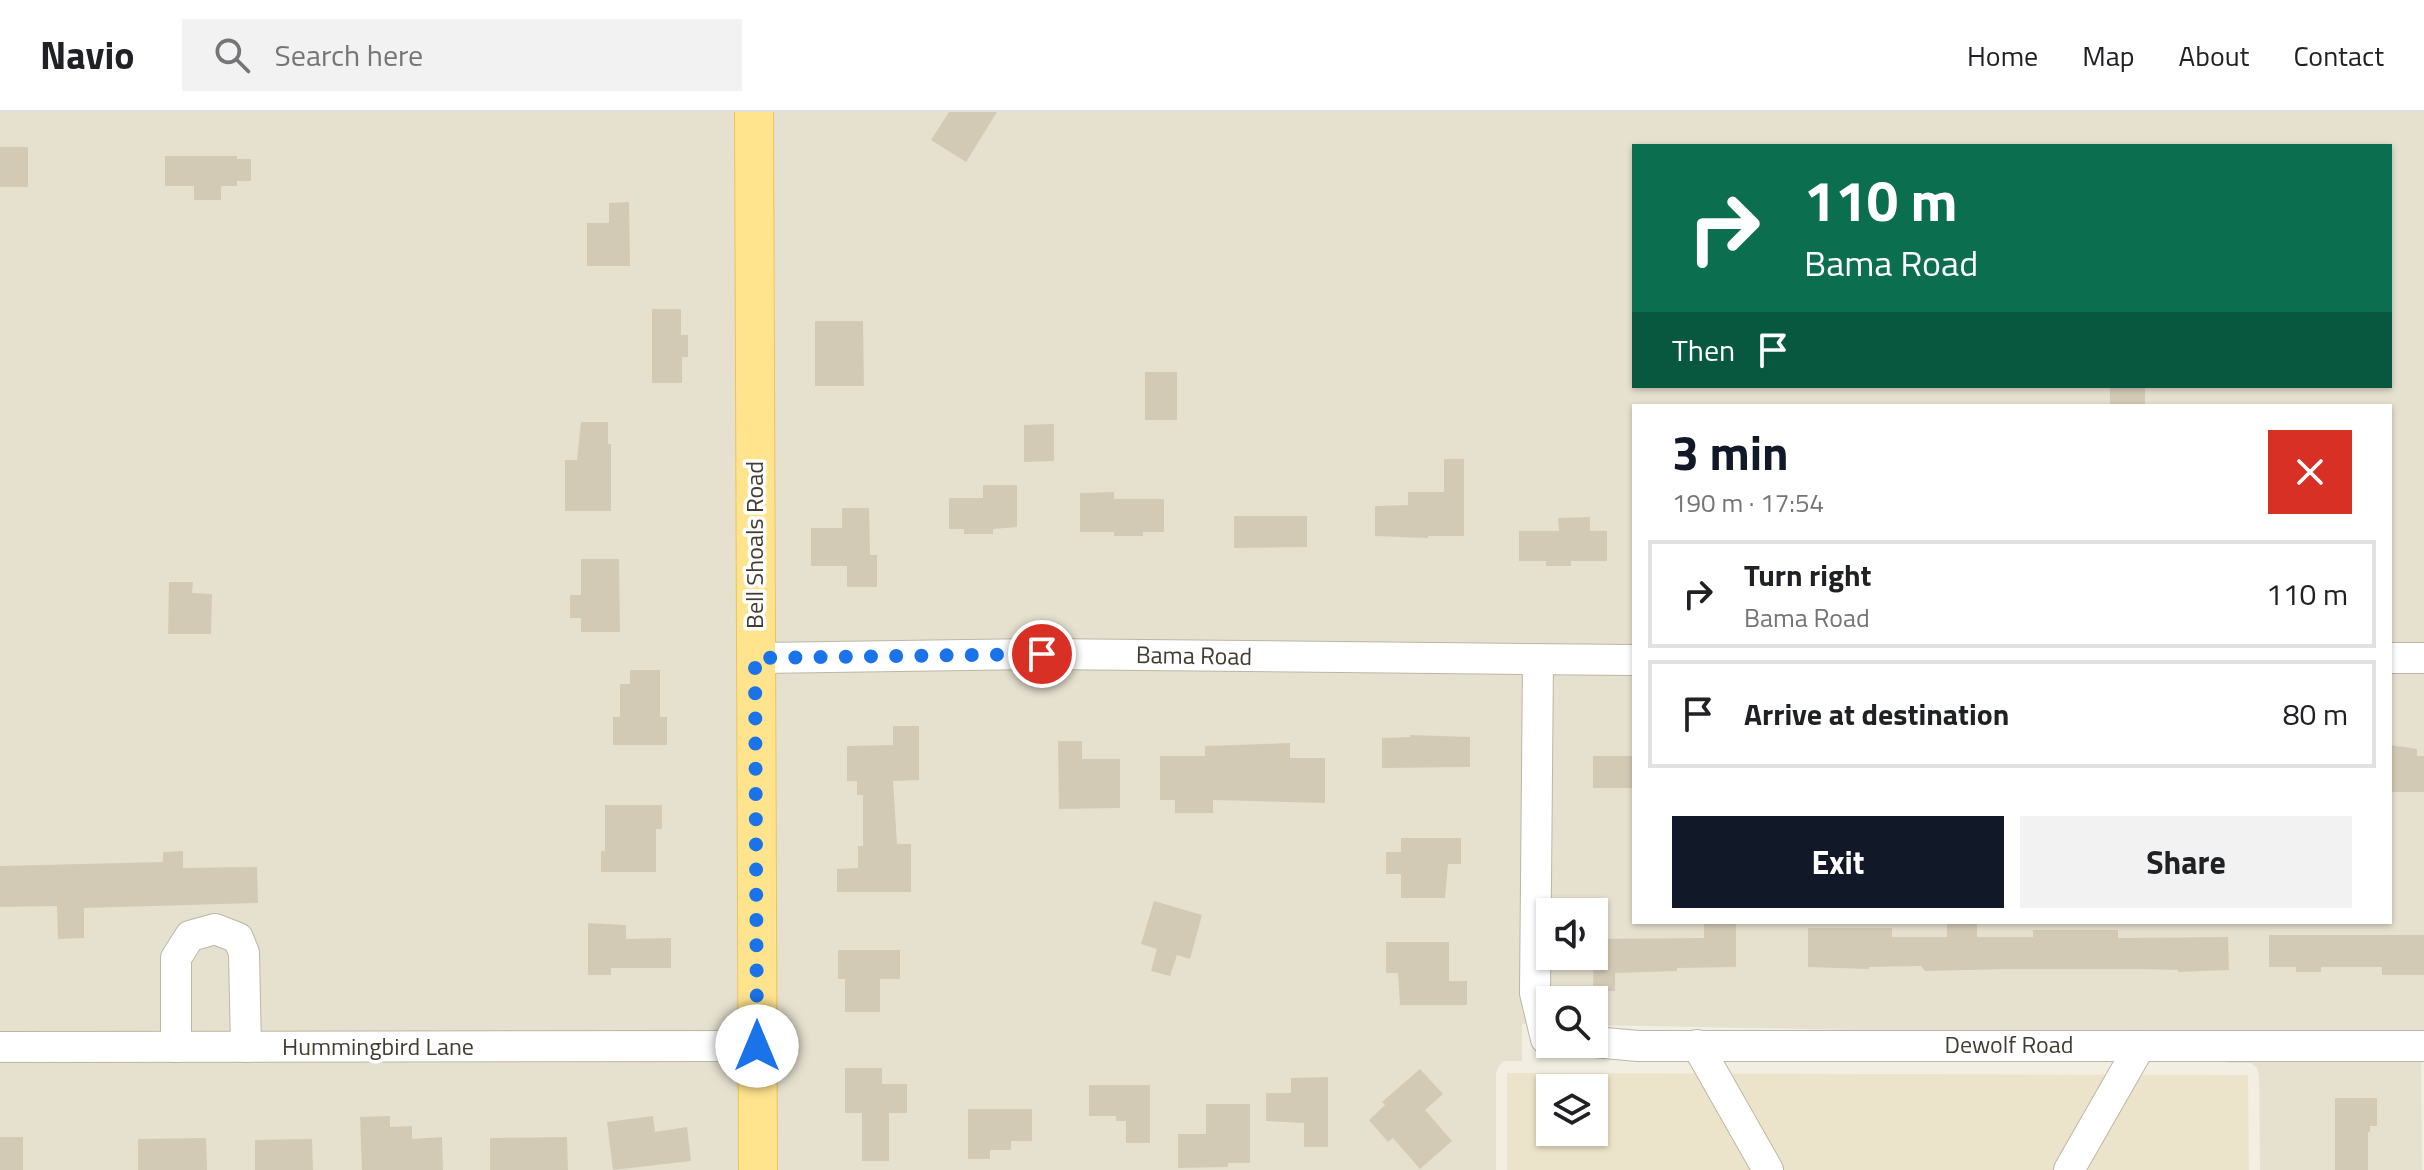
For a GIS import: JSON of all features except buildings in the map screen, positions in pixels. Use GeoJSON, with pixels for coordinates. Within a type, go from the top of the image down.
{"type":"FeatureCollection","features":[{"type":"Feature","properties":{"kind":"main road","name":"Bell Shoals Road"},"geometry":{"type":"LineString","coordinates":[[754,112],[758,1170]]}},
{"type":"Feature","properties":{"kind":"street","name":"Bama Road"},"geometry":{"type":"LineString","coordinates":[[755,658],[1042,654],[1632,660]]}},
{"type":"Feature","properties":{"kind":"street"},"geometry":{"type":"LineString","coordinates":[[2392,658],[2424,658]]}},
{"type":"Feature","properties":{"kind":"street"},"geometry":{"type":"LineString","coordinates":[[1536,997],[1538,661]]}},
{"type":"Feature","properties":{"kind":"street"},"geometry":{"type":"LineString","coordinates":[[176,1047],[176,958],[190,936],[215,929],[238,938],[244,953],[246,1047]]}},
{"type":"Feature","properties":{"kind":"street","name":"Dewolf Road"},"geometry":{"type":"LineString","coordinates":[[1608,1042],[2424,1046]]}},
{"type":"Feature","properties":{"kind":"street"},"geometry":{"type":"LineString","coordinates":[[1697,1045],[1768,1170]]}},
{"type":"Feature","properties":{"kind":"street","name":"Hummingbird Lane"},"geometry":{"type":"LineString","coordinates":[[0,1047],[757,1046]]}},
{"type":"Feature","properties":{"kind":"street"},"geometry":{"type":"LineString","coordinates":[[2069,1170],[2140,1046]]}},
{"type":"Feature","properties":{"kind":"shaded area"},"geometry":{"type":"Polygon","coordinates":[[[0,112],[742,112],[744,1032],[0,1033],[0,112]]]}},
{"type":"Feature","properties":{"kind":"shaded area"},"geometry":{"type":"Polygon","coordinates":[[[767,112],[2424,112],[2424,644],[2392,644],[2392,404],[1632,404],[1632,646],[768,643],[767,112]]]}},
{"type":"Feature","properties":{"kind":"shaded area"},"geometry":{"type":"Polygon","coordinates":[[[1042,668],[1526,674],[1529,1023],[1522,1024],[1522,1061],[1504,1061],[1496,1073],[1496,1170],[770,1170],[768,672],[1042,668]]]}},
{"type":"Feature","properties":{"kind":"shaded area"},"geometry":{"type":"Polygon","coordinates":[[[2392,673],[2424,673],[2424,1032],[1907,1031],[1608,1025],[1608,986],[1548,986],[1548,970],[1608,970],[1608,898],[1549,898],[1551,675],[1632,675],[1632,924],[2392,924],[2392,673]]]}},
{"type":"Feature","properties":{"kind":"shaded area"},"geometry":{"type":"Polygon","coordinates":[[[2227,1060],[2421,1061],[2422,1170],[2260,1170],[2257,1068],[2251,1063],[2227,1063],[2227,1060]]]}},
{"type":"Feature","properties":{"kind":"shaded area"},"geometry":{"type":"Polygon","coordinates":[[[744,1061],[745,1170],[0,1170],[0,1062],[744,1061]]]}},
{"type":"Feature","properties":{"kind":"shaded area"},"geometry":{"type":"Polygon","coordinates":[[[1507,1073],[2248,1075],[2249,1170],[1507,1170],[1507,1073]]]}},
{"type":"Feature","properties":{"kind":"route"},"geometry":{"type":"LineString","coordinates":[[757,1046],[755,658],[1042,654]]}}]}
